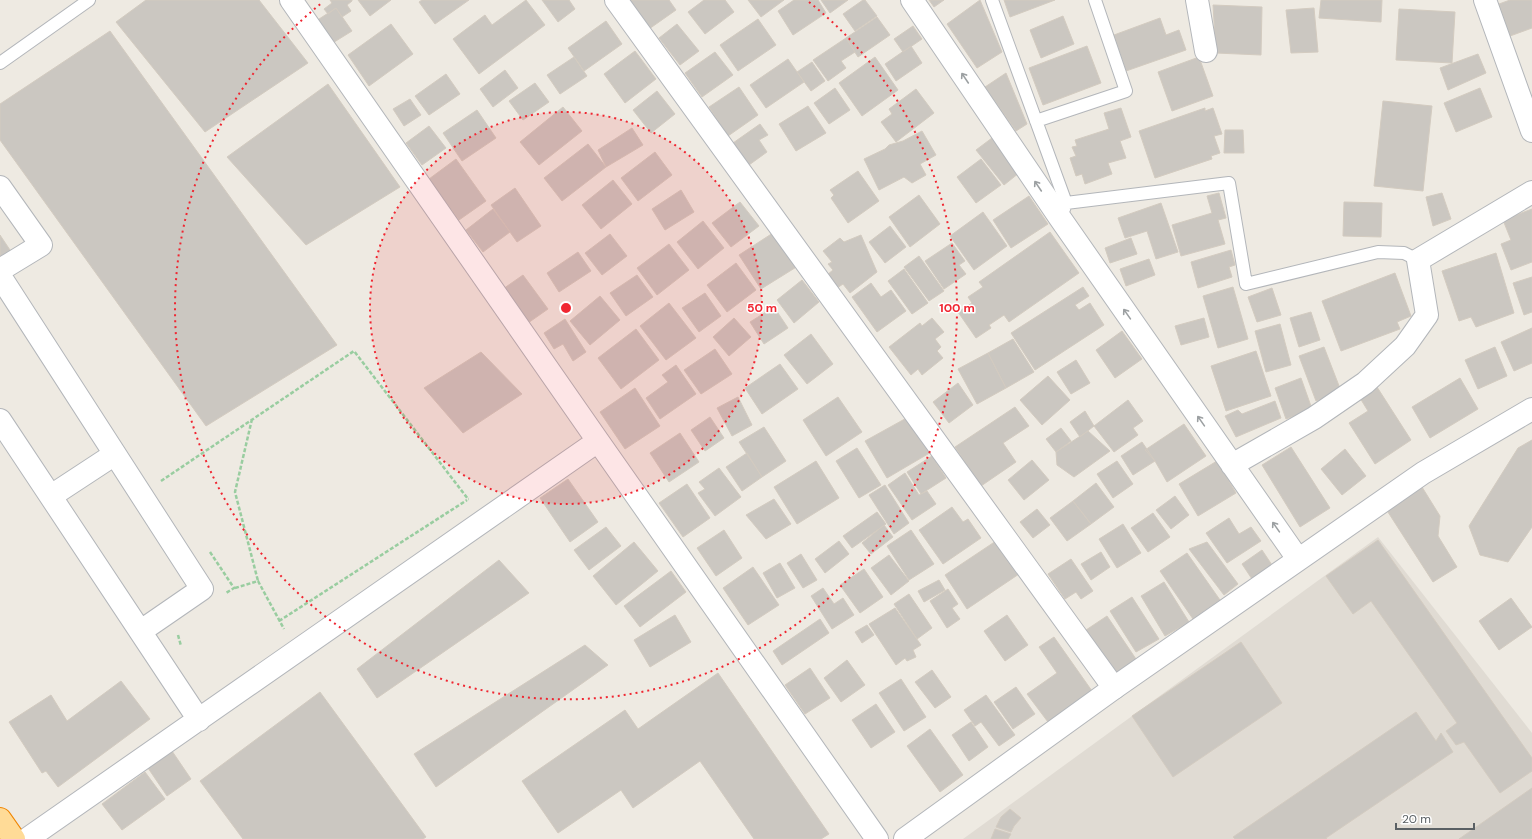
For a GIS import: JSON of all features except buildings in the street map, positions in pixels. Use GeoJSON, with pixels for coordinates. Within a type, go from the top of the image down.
{"type":"FeatureCollection","features":[{"type":"Feature","properties":{"kind":"highway"},"geometry":{"type":"LineString","coordinates":[[0,819],[14,839]]}},
{"type":"Feature","properties":{"kind":"street"},"geometry":{"type":"LineString","coordinates":[[292,0],[598,441],[877,839]]}},
{"type":"Feature","properties":{"kind":"street"},"geometry":{"type":"LineString","coordinates":[[616,0],[1114,688]]}},
{"type":"Feature","properties":{"kind":"street"},"geometry":{"type":"LineString","coordinates":[[912,0],[1063,211],[1232,465],[1298,559]]}},
{"type":"Feature","properties":{"kind":"street"},"geometry":{"type":"LineString","coordinates":[[1197,0],[1206,52]]}},
{"type":"Feature","properties":{"kind":"street"},"geometry":{"type":"LineString","coordinates":[[1485,0],[1532,131]]}},
{"type":"Feature","properties":{"kind":"street"},"geometry":{"type":"LineString","coordinates":[[0,187],[41,245],[0,270]]}},
{"type":"Feature","properties":{"kind":"street"},"geometry":{"type":"LineString","coordinates":[[1232,465],[1314,418],[1365,383],[1406,346],[1427,315],[1418,260],[1532,192]]}},
{"type":"Feature","properties":{"kind":"street"},"geometry":{"type":"LineString","coordinates":[[0,276],[202,589],[141,631]]}},
{"type":"Feature","properties":{"kind":"street"},"geometry":{"type":"LineString","coordinates":[[905,839],[1114,688],[1423,473],[1532,409]]}},
{"type":"Feature","properties":{"kind":"street"},"geometry":{"type":"LineString","coordinates":[[0,420],[199,720]]}},
{"type":"Feature","properties":{"kind":"street"},"geometry":{"type":"LineString","coordinates":[[27,839],[598,441]]}},
{"type":"Feature","properties":{"kind":"street"},"geometry":{"type":"LineString","coordinates":[[51,496],[115,454]]}},
{"type":"Feature","properties":{"kind":"lane"},"geometry":{"type":"LineString","coordinates":[[0,63],[89,0]]}},
{"type":"Feature","properties":{"kind":"lane"},"geometry":{"type":"LineString","coordinates":[[992,0],[1036,121],[1063,211],[1229,183],[1246,284],[1378,252],[1404,253],[1418,260]]}},
{"type":"Feature","properties":{"kind":"lane"},"geometry":{"type":"LineString","coordinates":[[1036,121],[1126,91],[1095,0]]}},
{"type":"Feature","properties":{"kind":"path"},"geometry":{"type":"LineString","coordinates":[[165,487],[161,481],[354,351],[468,500]]}},
{"type":"Feature","properties":{"kind":"path"},"geometry":{"type":"LineString","coordinates":[[252,419],[235,492],[258,581],[279,621],[297,650]]}},
{"type":"Feature","properties":{"kind":"path"},"geometry":{"type":"LineString","coordinates":[[279,621],[475,496]]}},
{"type":"Feature","properties":{"kind":"path"},"geometry":{"type":"LineString","coordinates":[[208,550],[234,588]]}},
{"type":"Feature","properties":{"kind":"path"},"geometry":{"type":"LineString","coordinates":[[222,597],[234,588],[258,581]]}},
{"type":"Feature","properties":{"kind":"path"},"geometry":{"type":"LineString","coordinates":[[178,634],[181,648]]}},
{"type":"Feature","properties":{"kind":"shaded area"},"geometry":{"type":"Polygon","coordinates":[[[1378,537],[1532,733],[1532,839],[963,839],[1378,537]]]}}]}
